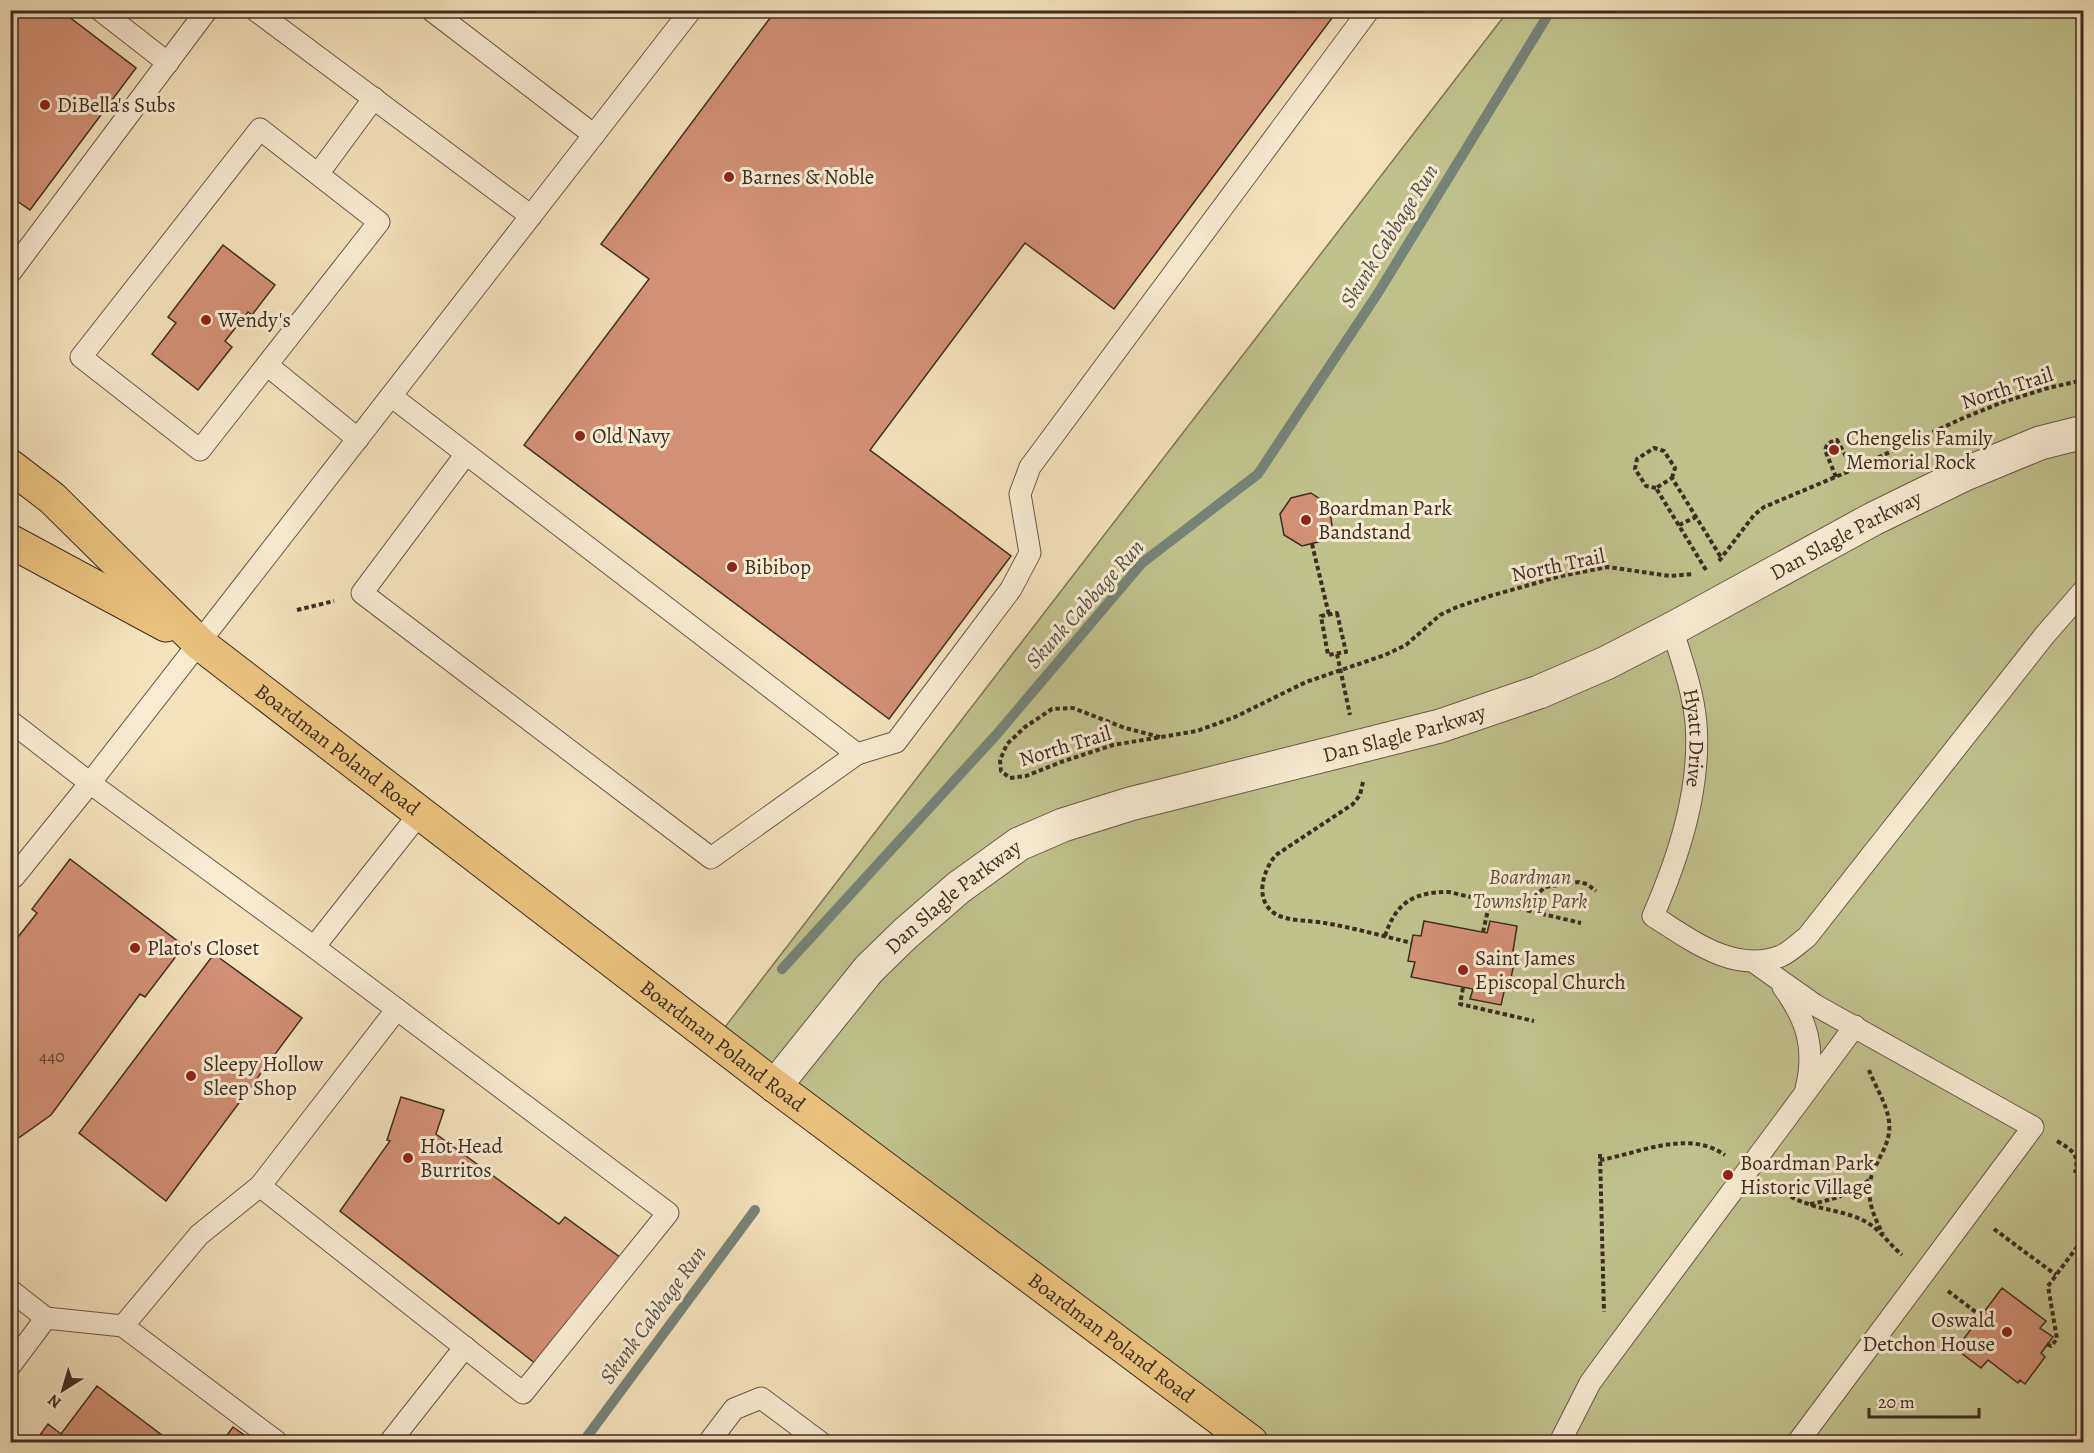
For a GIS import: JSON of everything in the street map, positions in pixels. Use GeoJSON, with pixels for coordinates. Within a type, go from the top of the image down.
{"type":"FeatureCollection","features":[{"type":"Feature","properties":{"kind":"main road","name":"Boardman Poland Road"},"geometry":{"type":"LineString","coordinates":[[10,466],[52,498],[199,643],[775,1086],[1251,1443]]}},
{"type":"Feature","properties":{"kind":"main road","name":"Boardman Poland Road"},"geometry":{"type":"LineString","coordinates":[[10,541],[199,643]]}},
{"type":"Feature","properties":{"kind":"street","name":"Dan Slagle Parkway"},"geometry":{"type":"LineString","coordinates":[[775,1086],[869,969],[958,888],[1019,844],[1063,825],[1130,804],[1440,726],[1539,693],[1672,630],[1873,519],[1965,474],[2040,443],[2084,432]]}},
{"type":"Feature","properties":{"kind":"lane"},"geometry":{"type":"LineString","coordinates":[[100,10],[168,63]]}},
{"type":"Feature","properties":{"kind":"lane"},"geometry":{"type":"LineString","coordinates":[[10,273],[207,10]]}},
{"type":"Feature","properties":{"kind":"lane"},"geometry":{"type":"LineString","coordinates":[[255,10],[531,216]]}},
{"type":"Feature","properties":{"kind":"lane"},"geometry":{"type":"LineString","coordinates":[[431,10],[594,135]]}},
{"type":"Feature","properties":{"kind":"lane"},"geometry":{"type":"LineString","coordinates":[[10,874],[14,877],[90,783],[691,10]]}},
{"type":"Feature","properties":{"kind":"lane"},"geometry":{"type":"LineString","coordinates":[[466,454],[362,593],[711,858],[857,754],[896,742],[1011,589],[1030,553],[1020,494],[1029,467],[1369,10]]}},
{"type":"Feature","properties":{"kind":"lane"},"geometry":{"type":"LineString","coordinates":[[318,174],[374,98]]}},
{"type":"Feature","properties":{"kind":"lane"},"geometry":{"type":"LineString","coordinates":[[260,129],[379,222],[267,365],[200,450],[81,357],[260,129]]}},
{"type":"Feature","properties":{"kind":"lane"},"geometry":{"type":"LineString","coordinates":[[267,365],[358,439]]}},
{"type":"Feature","properties":{"kind":"lane"},"geometry":{"type":"LineString","coordinates":[[391,396],[857,754]]}},
{"type":"Feature","properties":{"kind":"lane"},"geometry":{"type":"LineString","coordinates":[[1754,962],[1782,956],[1807,937],[2043,636],[2084,590]]}},
{"type":"Feature","properties":{"kind":"lane","name":"Hyatt Drive"},"geometry":{"type":"LineString","coordinates":[[1672,630],[1688,680],[1696,724],[1695,770],[1685,829],[1666,887],[1653,916],[1708,949],[1730,959],[1754,962]]}},
{"type":"Feature","properties":{"kind":"lane"},"geometry":{"type":"LineString","coordinates":[[10,721],[668,1213],[524,1394],[260,1186]]}},
{"type":"Feature","properties":{"kind":"lane"},"geometry":{"type":"LineString","coordinates":[[314,947],[420,813]]}},
{"type":"Feature","properties":{"kind":"lane"},"geometry":{"type":"LineString","coordinates":[[1754,962],[1815,1005],[2033,1126],[1798,1443]]}},
{"type":"Feature","properties":{"kind":"lane"},"geometry":{"type":"LineString","coordinates":[[1779,980],[1794,1003],[1809,1039],[1811,1058],[1806,1093]]}},
{"type":"Feature","properties":{"kind":"lane"},"geometry":{"type":"LineString","coordinates":[[123,1326],[199,1235],[260,1186],[397,1009]]}},
{"type":"Feature","properties":{"kind":"lane"},"geometry":{"type":"LineString","coordinates":[[1560,1443],[1590,1383],[1856,1026]]}},
{"type":"Feature","properties":{"kind":"lane"},"geometry":{"type":"LineString","coordinates":[[10,1290],[46,1318],[123,1326],[277,1443]]}},
{"type":"Feature","properties":{"kind":"lane"},"geometry":{"type":"LineString","coordinates":[[10,1366],[46,1318]]}},
{"type":"Feature","properties":{"kind":"lane"},"geometry":{"type":"LineString","coordinates":[[390,1443],[465,1347]]}},
{"type":"Feature","properties":{"kind":"lane"},"geometry":{"type":"LineString","coordinates":[[709,1443],[734,1409],[761,1398],[820,1443]]}},
{"type":"Feature","properties":{"kind":"path","name":"North Trail"},"geometry":{"type":"LineString","coordinates":[[1160,736],[1125,728],[1073,708],[1052,709],[1025,727],[1007,744],[1000,760],[1001,771],[1010,778],[1026,776],[1113,745],[1197,731],[1235,717],[1306,682],[1385,655],[1407,645],[1440,615],[1457,606],[1561,576],[1608,567],[1671,576],[1706,570],[1722,559],[1754,515],[1764,507],[2003,402],[2084,380]]}},
{"type":"Feature","properties":{"kind":"path"},"geometry":{"type":"LineString","coordinates":[[1836,477],[1824,450],[1831,442],[1837,440],[1853,469]]}},
{"type":"Feature","properties":{"kind":"path"},"geometry":{"type":"LineString","coordinates":[[1654,448],[1664,451],[1675,468],[1672,478],[1656,488],[1646,486],[1635,468],[1637,459],[1654,448]]}},
{"type":"Feature","properties":{"kind":"path"},"geometry":{"type":"LineString","coordinates":[[1672,478],[1722,559]]}},
{"type":"Feature","properties":{"kind":"path"},"geometry":{"type":"LineString","coordinates":[[1656,488],[1706,570]]}},
{"type":"Feature","properties":{"kind":"path"},"geometry":{"type":"LineString","coordinates":[[1679,525],[1696,517]]}},
{"type":"Feature","properties":{"kind":"path"},"geometry":{"type":"LineString","coordinates":[[1312,544],[1329,615]]}},
{"type":"Feature","properties":{"kind":"path"},"geometry":{"type":"LineString","coordinates":[[297,610],[362,593]]}},
{"type":"Feature","properties":{"kind":"path"},"geometry":{"type":"LineString","coordinates":[[1337,613],[1346,652],[1328,655],[1321,616],[1329,615],[1337,613]]}},
{"type":"Feature","properties":{"kind":"path"},"geometry":{"type":"LineString","coordinates":[[1337,654],[1351,724]]}},
{"type":"Feature","properties":{"kind":"path"},"geometry":{"type":"LineString","coordinates":[[1362,773],[1363,789],[1353,804],[1276,855],[1267,868],[1262,887],[1263,897],[1268,908],[1274,914],[1283,917],[1324,923],[1412,943]]}},
{"type":"Feature","properties":{"kind":"path"},"geometry":{"type":"LineString","coordinates":[[1530,911],[1534,897],[1545,887],[1579,882],[1587,884],[1596,891]]}},
{"type":"Feature","properties":{"kind":"path"},"geometry":{"type":"LineString","coordinates":[[1384,936],[1389,922],[1407,900],[1432,892],[1449,891],[1581,923]]}},
{"type":"Feature","properties":{"kind":"path"},"geometry":{"type":"LineString","coordinates":[[1483,932],[1490,901]]}},
{"type":"Feature","properties":{"kind":"path"},"geometry":{"type":"LineString","coordinates":[[1463,988],[1460,1004],[1534,1021]]}},
{"type":"Feature","properties":{"kind":"path"},"geometry":{"type":"LineString","coordinates":[[1856,1026],[1861,1048],[1888,1118],[1890,1131],[1886,1146],[1873,1170],[1868,1189],[1870,1204],[1887,1239]]}},
{"type":"Feature","properties":{"kind":"path"},"geometry":{"type":"LineString","coordinates":[[2033,1126],[2071,1150],[2078,1163],[2075,1173]]}},
{"type":"Feature","properties":{"kind":"path"},"geometry":{"type":"LineString","coordinates":[[1600,1154],[1606,1361]]}},
{"type":"Feature","properties":{"kind":"path"},"geometry":{"type":"LineString","coordinates":[[2078,1163],[2084,1162]]}},
{"type":"Feature","properties":{"kind":"path"},"geometry":{"type":"LineString","coordinates":[[1808,1204],[1838,1198],[1855,1191],[1870,1180]]}},
{"type":"Feature","properties":{"kind":"path"},"geometry":{"type":"LineString","coordinates":[[1970,1212],[2056,1275]]}},
{"type":"Feature","properties":{"kind":"path"},"geometry":{"type":"LineString","coordinates":[[2047,1344],[2051,1346],[2056,1339],[2048,1286],[2080,1243],[2084,1245]]}},
{"type":"Feature","properties":{"kind":"path"},"geometry":{"type":"LineString","coordinates":[[1924,1273],[1981,1316]]}},
{"type":"Feature","properties":{"kind":"green space","name":"Boardman Township Park"},"geometry":{"type":"Polygon","coordinates":[[[1508,11],[2083,11],[2083,1442],[1251,1442],[715,1040],[1508,11]]]}},
{"type":"Feature","properties":{"kind":"building"},"geometry":{"type":"Polygon","coordinates":[[[10,10],[60,10],[136,68],[30,210],[10,196],[10,10]]]}},
{"type":"Feature","properties":{"kind":"building"},"geometry":{"type":"Polygon","coordinates":[[[776,10],[1338,10],[1114,309],[1025,243],[870,450],[1011,556],[889,719],[524,445],[649,279],[601,244],[776,10]]]}},
{"type":"Feature","properties":{"kind":"building","name":"Wendy's"},"geometry":{"type":"Polygon","coordinates":[[[223,245],[275,285],[252,315],[248,312],[225,341],[232,347],[198,390],[152,354],[176,323],[168,317],[223,245]]]}},
{"type":"Feature","properties":{"kind":"building","name":"Boardman Park Bandstand"},"geometry":{"type":"Polygon","coordinates":[[[1311,493],[1329,505],[1332,525],[1322,541],[1302,546],[1284,535],[1280,514],[1291,498],[1311,493]]]}},
{"type":"Feature","properties":{"kind":"building"},"geometry":{"type":"Polygon","coordinates":[[[70,859],[184,946],[145,997],[140,994],[51,1115],[10,1144],[10,947],[37,913],[32,909],[70,859]]]}},
{"type":"Feature","properties":{"kind":"building","name":"Saint James Episcopal Church"},"geometry":{"type":"Polygon","coordinates":[[[1424,921],[1487,933],[1490,921],[1517,926],[1513,951],[1516,952],[1510,984],[1506,983],[1501,1005],[1470,999],[1473,989],[1411,977],[1415,962],[1408,961],[1413,935],[1421,936],[1424,921]]]}},
{"type":"Feature","properties":{"kind":"building","name":"Sleepy Hollow Sleep Shop"},"geometry":{"type":"Polygon","coordinates":[[[214,954],[302,1018],[166,1201],[79,1133],[214,954]]]}},
{"type":"Feature","properties":{"kind":"building"},"geometry":{"type":"Polygon","coordinates":[[[401,1097],[444,1110],[436,1134],[559,1224],[565,1217],[621,1258],[536,1364],[340,1211],[390,1141],[387,1140],[401,1097]]]}},
{"type":"Feature","properties":{"kind":"building","name":"Oswald Detchon House"},"geometry":{"type":"Polygon","coordinates":[[[2002,1288],[2046,1321],[2040,1328],[2053,1337],[2041,1353],[2045,1357],[2025,1384],[2020,1380],[2018,1383],[1988,1360],[1981,1368],[1956,1349],[2002,1288]]]}},
{"type":"Feature","properties":{"kind":"building"},"geometry":{"type":"Polygon","coordinates":[[[97,1386],[171,1442],[35,1442],[48,1424],[61,1434],[97,1386]]]}},
{"type":"Feature","properties":{"kind":"building"},"geometry":{"type":"Polygon","coordinates":[[[233,1427],[254,1442],[222,1442],[233,1427]]]}},
{"type":"Feature","properties":{"kind":"waterway","name":"Skunk Cabbage Run"},"geometry":{"type":"LineString","coordinates":[[782,969],[997,734],[1142,563],[1258,474],[1378,293],[1551,10]]}},
{"type":"Feature","properties":{"kind":"waterway","name":"Skunk Cabbage Run"},"geometry":{"type":"LineString","coordinates":[[583,1442],[755,1210]]}},
{"type":"Feature","properties":{"kind":"place","name":"DiBella's Subs"},"geometry":{"type":"Point","coordinates":[45,105]}},
{"type":"Feature","properties":{"kind":"place","name":"Barnes & Noble"},"geometry":{"type":"Point","coordinates":[729,177]}},
{"type":"Feature","properties":{"kind":"place","name":"Wendy's"},"geometry":{"type":"Point","coordinates":[206,320]}},
{"type":"Feature","properties":{"kind":"place","name":"Old Navy"},"geometry":{"type":"Point","coordinates":[580,436]}},
{"type":"Feature","properties":{"kind":"place","name":"Chengelis Family Memorial Rock"},"geometry":{"type":"Point","coordinates":[1834,450]}},
{"type":"Feature","properties":{"kind":"place","name":"Boardman Park Bandstand"},"geometry":{"type":"Point","coordinates":[1306,520]}},
{"type":"Feature","properties":{"kind":"place","name":"Bibibop"},"geometry":{"type":"Point","coordinates":[732,567]}},
{"type":"Feature","properties":{"kind":"place","name":"Plato's Closet"},"geometry":{"type":"Point","coordinates":[135,948]}},
{"type":"Feature","properties":{"kind":"place","name":"Saint James Episcopal Church"},"geometry":{"type":"Point","coordinates":[1463,970]}},
{"type":"Feature","properties":{"kind":"place","name":"Sleepy Hollow Sleep Shop"},"geometry":{"type":"Point","coordinates":[191,1076]}},
{"type":"Feature","properties":{"kind":"place","name":"Hot Head Burritos"},"geometry":{"type":"Point","coordinates":[408,1158]}},
{"type":"Feature","properties":{"kind":"place","name":"Boardman Park Historic Village"},"geometry":{"type":"Point","coordinates":[1728,1175]}},
{"type":"Feature","properties":{"kind":"place","name":"Oswald Detchon House"},"geometry":{"type":"Point","coordinates":[2007,1332]}}]}
